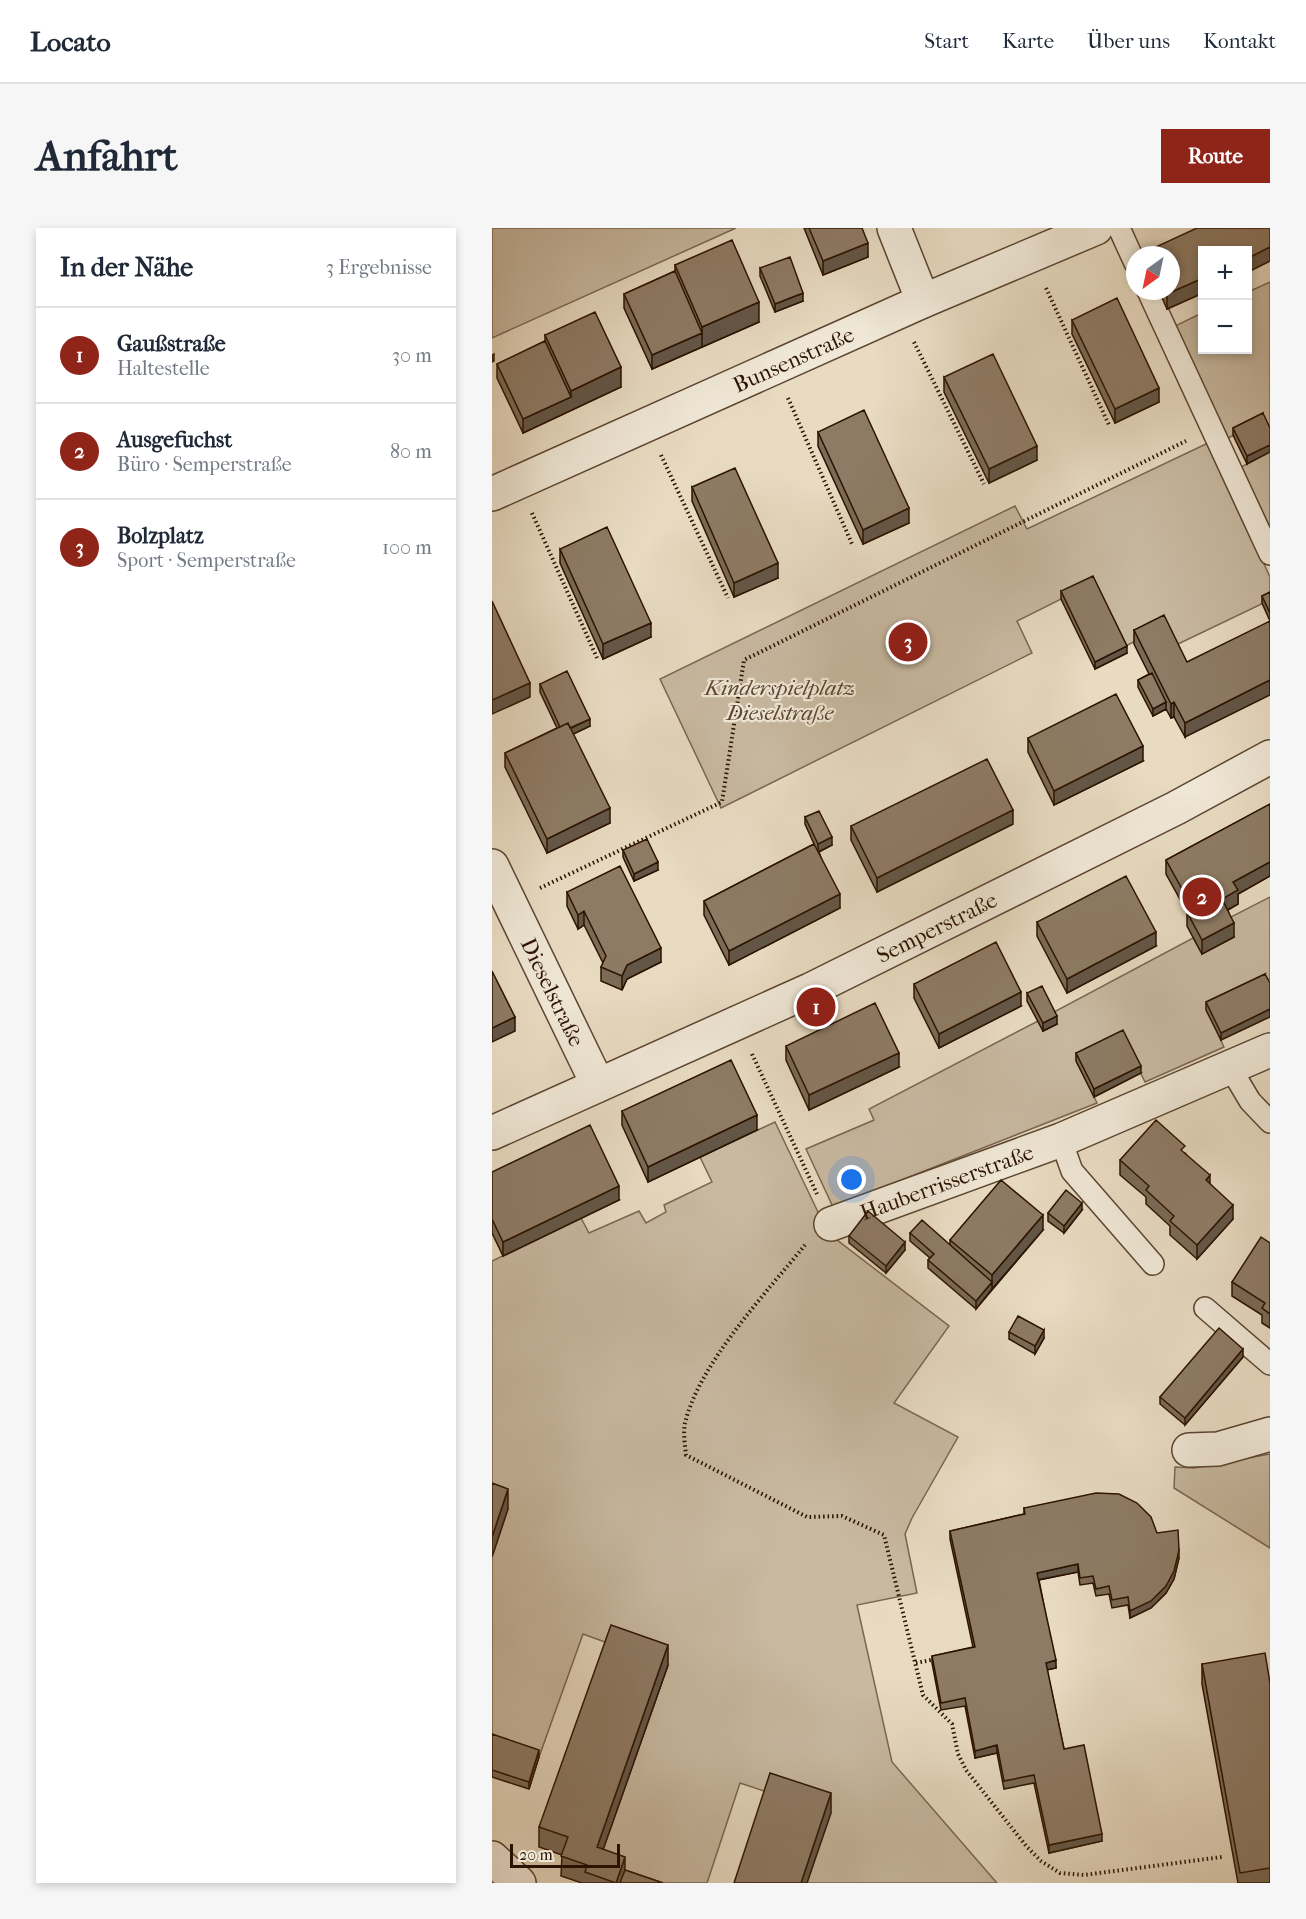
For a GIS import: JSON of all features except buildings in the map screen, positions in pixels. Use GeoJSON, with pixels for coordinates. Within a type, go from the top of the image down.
{"type":"FeatureCollection","features":[{"type":"Feature","properties":{"kind":"street"},"geometry":{"type":"LineString","coordinates":[[894,228],[911,307]]}},
{"type":"Feature","properties":{"kind":"street","name":"Bunsenstraße"},"geometry":{"type":"LineString","coordinates":[[505,488],[911,307],[1096,228]]}},
{"type":"Feature","properties":{"kind":"street","name":"Semperstraße"},"geometry":{"type":"LineString","coordinates":[[492,1133],[820,985],[1176,808],[1270,757]]}},
{"type":"Feature","properties":{"kind":"street","name":"Dieselstraße"},"geometry":{"type":"LineString","coordinates":[[492,866],[598,1085]]}},
{"type":"Feature","properties":{"kind":"street","name":"Hauberrisserstraße"},"geometry":{"type":"LineString","coordinates":[[831,1224],[1061,1140],[1231,1069],[1270,1050]]}},
{"type":"Feature","properties":{"kind":"street"},"geometry":{"type":"LineString","coordinates":[[1190,1450],[1218,1449],[1270,1434]]}},
{"type":"Feature","properties":{"kind":"street"},"geometry":{"type":"LineString","coordinates":[[492,1858],[519,1883]]}},
{"type":"Feature","properties":{"kind":"lane"},"geometry":{"type":"LineString","coordinates":[[1119,228],[1127,246]]}},
{"type":"Feature","properties":{"kind":"lane"},"geometry":{"type":"LineString","coordinates":[[1152,300],[1270,554]]}},
{"type":"Feature","properties":{"kind":"lane"},"geometry":{"type":"LineString","coordinates":[[1231,1069],[1250,1101],[1270,1122]]}},
{"type":"Feature","properties":{"kind":"lane","name":"Hauberrisserstraße"},"geometry":{"type":"LineString","coordinates":[[1061,1140],[1072,1171],[1153,1264]]}},
{"type":"Feature","properties":{"kind":"lane"},"geometry":{"type":"LineString","coordinates":[[1205,1308],[1270,1364]]}},
{"type":"Feature","properties":{"kind":"path"},"geometry":{"type":"LineString","coordinates":[[1031,255],[1109,425]]}},
{"type":"Feature","properties":{"kind":"path"},"geometry":{"type":"LineString","coordinates":[[911,307],[984,484]]}},
{"type":"Feature","properties":{"kind":"path"},"geometry":{"type":"LineString","coordinates":[[775,368],[852,544]]}},
{"type":"Feature","properties":{"kind":"path"},"geometry":{"type":"LineString","coordinates":[[646,424],[728,598]]}},
{"type":"Feature","properties":{"kind":"path"},"geometry":{"type":"LineString","coordinates":[[566,875],[722,802],[744,660],[1212,428]]}},
{"type":"Feature","properties":{"kind":"path"},"geometry":{"type":"LineString","coordinates":[[505,488],[597,658]]}},
{"type":"Feature","properties":{"kind":"path"},"geometry":{"type":"LineString","coordinates":[[738,1023],[831,1224],[814,1234],[733,1334],[699,1385],[684,1425],[686,1455],[807,1517],[842,1516],[884,1535],[896,1592],[923,1695],[952,1724],[958,1754],[966,1770],[1041,1861],[1060,1873],[1084,1875],[1222,1857]]}},
{"type":"Feature","properties":{"kind":"path"},"geometry":{"type":"LineString","coordinates":[[916,1663],[947,1657]]}},
{"type":"Feature","properties":{"kind":"green space"},"geometry":{"type":"Polygon","coordinates":[[[492,228],[736,228],[492,338],[492,228]]]}},
{"type":"Feature","properties":{"kind":"green space"},"geometry":{"type":"Polygon","coordinates":[[[1270,282],[1270,435],[1263,421],[1226,439],[1175,326],[1198,315],[1198,354],[1252,354],[1252,290],[1270,282]]]}},
{"type":"Feature","properties":{"kind":"green space","name":"Kinderspielplatz Dieselstraße"},"geometry":{"type":"Polygon","coordinates":[[[1208,443],[1270,577],[1270,600],[1176,645],[1166,625],[1124,647],[1093,583],[1017,621],[1032,653],[721,808],[660,679],[1015,506],[1027,529],[1208,443]]]}},
{"type":"Feature","properties":{"kind":"green space"},"geometry":{"type":"Polygon","coordinates":[[[1270,452],[1270,535],[1239,468],[1270,452]]]}},
{"type":"Feature","properties":{"kind":"green space"},"geometry":{"type":"Polygon","coordinates":[[[1270,897],[1270,979],[1207,1010],[1224,1047],[1145,1082],[1123,1038],[1077,1061],[1097,1103],[833,1207],[806,1149],[874,1120],[869,1109],[1038,1021],[1043,1031],[1057,1024],[1052,1013],[1193,938],[1202,954],[1225,920],[1270,897]]]}},
{"type":"Feature","properties":{"kind":"green space"},"geometry":{"type":"Polygon","coordinates":[[[775,1122],[828,1233],[949,1326],[894,1403],[958,1437],[905,1534],[917,1593],[857,1605],[892,1762],[997,1883],[807,1883],[830,1813],[740,1783],[707,1883],[642,1883],[597,1867],[668,1665],[583,1634],[539,1757],[492,1741],[492,1557],[508,1509],[492,1503],[492,1261],[581,1218],[589,1233],[639,1211],[646,1223],[666,1212],[664,1205],[712,1182],[700,1157],[775,1122]]]}},
{"type":"Feature","properties":{"kind":"green space"},"geometry":{"type":"Polygon","coordinates":[[[1270,1454],[1270,1548],[1174,1488],[1175,1467],[1194,1468],[1270,1454]]]}},
{"type":"Feature","properties":{"kind":"place","name":"Bolzplatz"},"geometry":{"type":"Point","coordinates":[908,642]}},
{"type":"Feature","properties":{"kind":"place","name":"Ausgefuchst"},"geometry":{"type":"Point","coordinates":[1202,897]}},
{"type":"Feature","properties":{"kind":"place","name":"Gaußstraße"},"geometry":{"type":"Point","coordinates":[816,1007]}}]}
